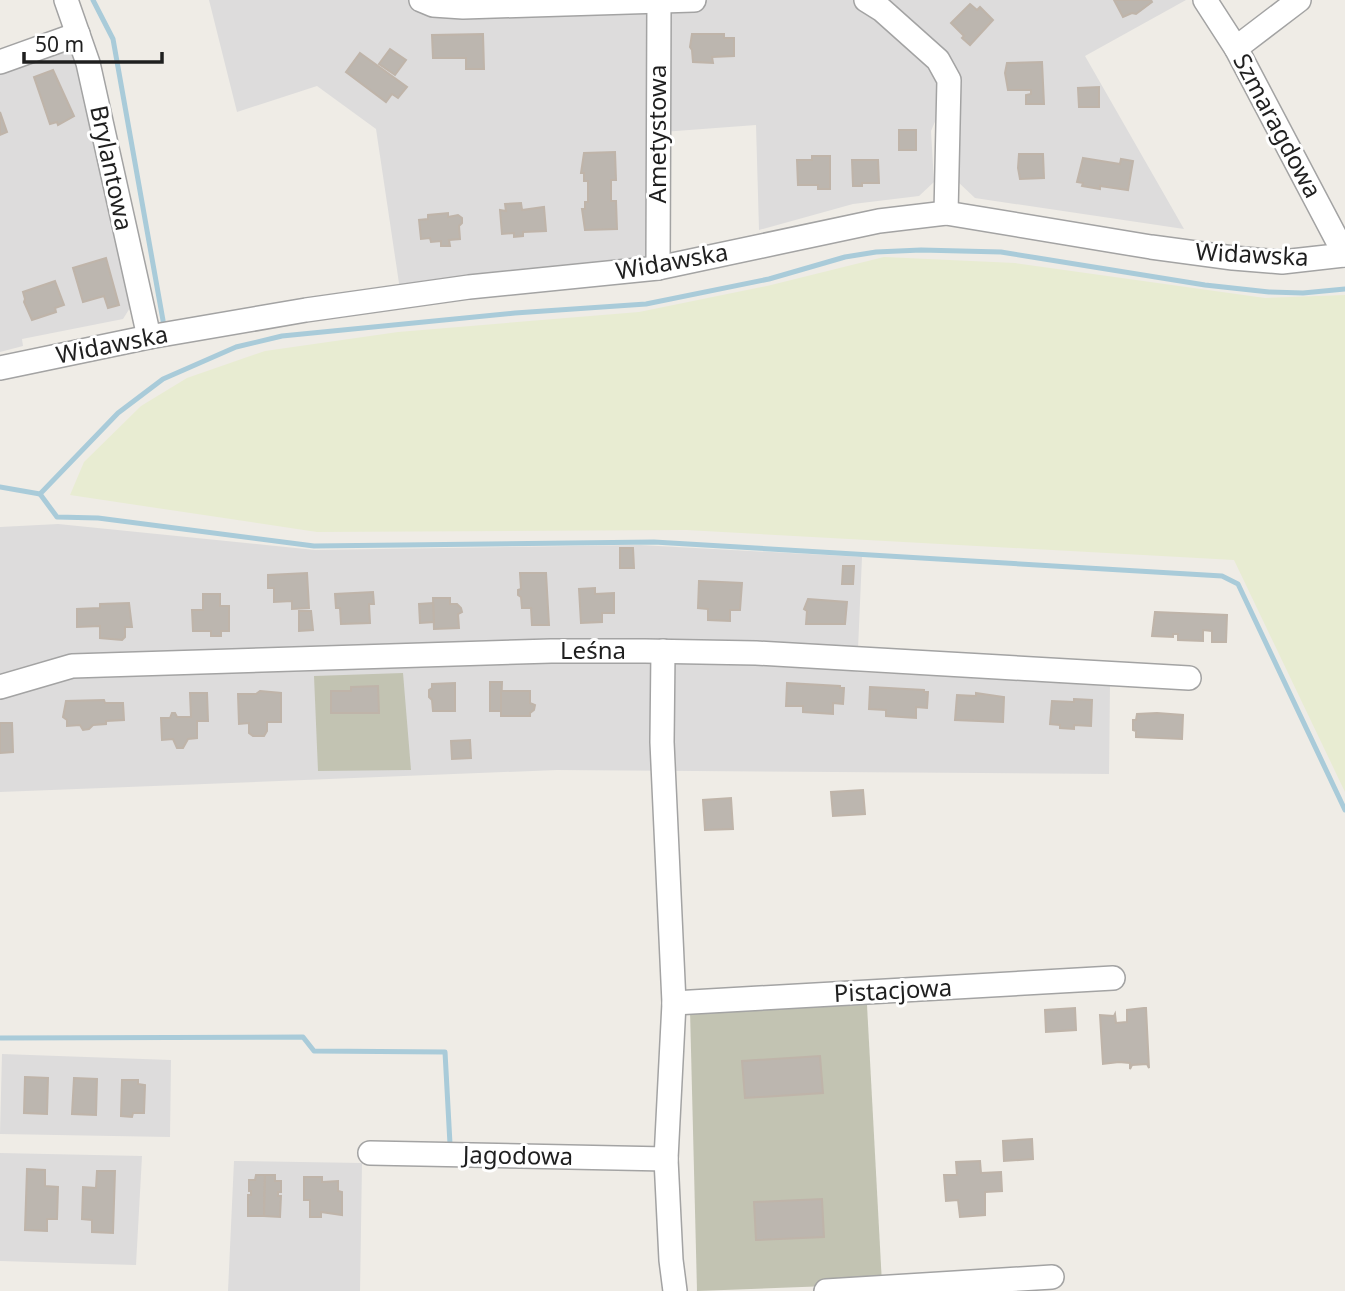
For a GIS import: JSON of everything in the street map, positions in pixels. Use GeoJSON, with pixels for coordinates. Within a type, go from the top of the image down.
{"type":"FeatureCollection","features":[{"type":"Feature","properties":{"kind":"street","name":"Brylantowa"},"geometry":{"type":"LineString","coordinates":[[66,0],[88,63],[149,337]]}},
{"type":"Feature","properties":{"kind":"street"},"geometry":{"type":"LineString","coordinates":[[421,0],[433,5],[463,7],[694,0]]}},
{"type":"Feature","properties":{"kind":"street"},"geometry":{"type":"LineString","coordinates":[[866,0],[882,10],[939,60],[949,80],[946,213]]}},
{"type":"Feature","properties":{"kind":"street","name":"Szmaragdowa"},"geometry":{"type":"LineString","coordinates":[[1205,0],[1236,48],[1345,255]]}},
{"type":"Feature","properties":{"kind":"street"},"geometry":{"type":"LineString","coordinates":[[1236,48],[1299,0]]}},
{"type":"Feature","properties":{"kind":"street","name":"Ametystowa"},"geometry":{"type":"LineString","coordinates":[[657,268],[659,1]]}},
{"type":"Feature","properties":{"kind":"street"},"geometry":{"type":"LineString","coordinates":[[0,62],[78,33]]}},
{"type":"Feature","properties":{"kind":"street","name":"Widawska"},"geometry":{"type":"LineString","coordinates":[[0,368],[149,337],[306,310],[469,287],[657,268],[879,220],[946,213],[1233,258],[1282,262],[1345,255]]}},
{"type":"Feature","properties":{"kind":"street"},"geometry":{"type":"LineString","coordinates":[[663,651],[662,742],[674,1003],[666,1159],[670,1260],[675,1291]]}},
{"type":"Feature","properties":{"kind":"street","name":"Leśna"},"geometry":{"type":"LineString","coordinates":[[0,687],[72,666],[663,651],[756,653],[1189,678]]}},
{"type":"Feature","properties":{"kind":"street","name":"Pistacjowa"},"geometry":{"type":"LineString","coordinates":[[674,1003],[1112,978]]}},
{"type":"Feature","properties":{"kind":"street","name":"Jagodowa"},"geometry":{"type":"LineString","coordinates":[[370,1153],[666,1159]]}},
{"type":"Feature","properties":{"kind":"street"},"geometry":{"type":"LineString","coordinates":[[826,1291],[1052,1277]]}},
{"type":"Feature","properties":{"kind":"shaded area"},"geometry":{"type":"Polygon","coordinates":[[[209,0],[1186,0],[1085,56],[1184,229],[975,198],[957,181],[958,68],[931,131],[934,182],[919,196],[853,204],[759,230],[756,125],[649,133],[651,262],[400,290],[376,129],[317,86],[237,112],[209,0]]]}},
{"type":"Feature","properties":{"kind":"shaded area"},"geometry":{"type":"Polygon","coordinates":[[[62,49],[78,58],[133,303],[123,319],[22,339],[23,346],[0,352],[0,71],[62,49]]]}},
{"type":"Feature","properties":{"kind":"shaded area"},"geometry":{"type":"Polygon","coordinates":[[[884,257],[1015,263],[1265,298],[1345,295],[1345,792],[1234,560],[686,530],[317,532],[70,495],[84,462],[141,406],[187,378],[265,351],[398,332],[639,312],[767,286],[884,257]]]}},
{"type":"Feature","properties":{"kind":"shaded area"},"geometry":{"type":"Polygon","coordinates":[[[58,524],[315,550],[640,545],[862,557],[857,672],[1110,684],[1109,774],[557,770],[0,792],[0,527],[58,524]]]}},
{"type":"Feature","properties":{"kind":"shaded area"},"geometry":{"type":"Polygon","coordinates":[[[403,673],[411,770],[318,771],[314,676],[403,673]]]}},
{"type":"Feature","properties":{"kind":"shaded area"},"geometry":{"type":"Polygon","coordinates":[[[867,1005],[882,1284],[697,1291],[690,1010],[867,1005]]]}},
{"type":"Feature","properties":{"kind":"shaded area"},"geometry":{"type":"Polygon","coordinates":[[[2,1054],[171,1060],[170,1137],[0,1134],[2,1054]]]}},
{"type":"Feature","properties":{"kind":"shaded area"},"geometry":{"type":"Polygon","coordinates":[[[0,1153],[142,1156],[136,1265],[0,1261],[0,1153]]]}},
{"type":"Feature","properties":{"kind":"shaded area"},"geometry":{"type":"Polygon","coordinates":[[[234,1161],[362,1163],[360,1291],[228,1291],[234,1161]]]}},
{"type":"Feature","properties":{"kind":"building"},"geometry":{"type":"Polygon","coordinates":[[[1114,0],[1152,2],[1136,14],[1123,17],[1114,0]]]}},
{"type":"Feature","properties":{"kind":"building"},"geometry":{"type":"Polygon","coordinates":[[[970,4],[977,10],[980,7],[993,20],[970,45],[951,23],[970,4]]]}},
{"type":"Feature","properties":{"kind":"building"},"geometry":{"type":"Polygon","coordinates":[[[483,34],[484,69],[466,69],[466,58],[433,58],[432,35],[483,34]]]}},
{"type":"Feature","properties":{"kind":"building"},"geometry":{"type":"Polygon","coordinates":[[[692,34],[724,34],[724,38],[734,38],[734,56],[712,57],[713,63],[693,62],[690,47],[692,34]]]}},
{"type":"Feature","properties":{"kind":"building"},"geometry":{"type":"Polygon","coordinates":[[[390,49],[406,60],[395,75],[379,64],[390,49]]]}},
{"type":"Feature","properties":{"kind":"building"},"geometry":{"type":"Polygon","coordinates":[[[360,53],[407,87],[398,98],[392,94],[386,102],[346,72],[360,53]]]}},
{"type":"Feature","properties":{"kind":"building"},"geometry":{"type":"Polygon","coordinates":[[[1042,62],[1044,104],[1026,104],[1026,95],[1031,94],[1031,90],[1008,90],[1005,73],[1007,63],[1042,62]]]}},
{"type":"Feature","properties":{"kind":"building"},"geometry":{"type":"Polygon","coordinates":[[[53,70],[74,116],[58,125],[57,122],[50,124],[34,77],[53,70]]]}},
{"type":"Feature","properties":{"kind":"building"},"geometry":{"type":"Polygon","coordinates":[[[1099,87],[1099,107],[1079,107],[1078,88],[1099,87]]]}},
{"type":"Feature","properties":{"kind":"building"},"geometry":{"type":"Polygon","coordinates":[[[0,112],[7,132],[0,135],[0,112]]]}},
{"type":"Feature","properties":{"kind":"building"},"geometry":{"type":"Polygon","coordinates":[[[899,130],[916,130],[916,150],[899,150],[899,130]]]}},
{"type":"Feature","properties":{"kind":"building"},"geometry":{"type":"Polygon","coordinates":[[[615,152],[616,180],[611,180],[611,201],[616,201],[617,229],[585,230],[582,209],[585,209],[585,202],[588,202],[588,181],[584,181],[584,173],[581,173],[584,153],[615,152]]]}},
{"type":"Feature","properties":{"kind":"building"},"geometry":{"type":"Polygon","coordinates":[[[1019,154],[1043,154],[1044,178],[1020,179],[1019,154]]]}},
{"type":"Feature","properties":{"kind":"building"},"geometry":{"type":"Polygon","coordinates":[[[812,156],[830,156],[830,189],[818,189],[818,185],[798,185],[797,160],[812,160],[812,156]]]}},
{"type":"Feature","properties":{"kind":"building"},"geometry":{"type":"Polygon","coordinates":[[[1083,158],[1120,164],[1121,159],[1133,161],[1128,190],[1082,186],[1083,183],[1077,182],[1083,158]]]}},
{"type":"Feature","properties":{"kind":"building"},"geometry":{"type":"Polygon","coordinates":[[[852,160],[878,160],[879,183],[853,186],[852,160]]]}},
{"type":"Feature","properties":{"kind":"building"},"geometry":{"type":"Polygon","coordinates":[[[521,203],[522,210],[544,207],[546,231],[523,232],[523,236],[514,237],[514,233],[502,234],[500,210],[506,211],[505,204],[521,203]]]}},
{"type":"Feature","properties":{"kind":"building"},"geometry":{"type":"Polygon","coordinates":[[[448,213],[448,217],[458,215],[462,218],[459,226],[460,239],[449,240],[450,246],[441,246],[441,241],[421,239],[419,220],[428,219],[428,215],[448,213]]]}},
{"type":"Feature","properties":{"kind":"building"},"geometry":{"type":"Polygon","coordinates":[[[106,258],[119,305],[108,308],[104,296],[83,302],[73,268],[106,258]]]}},
{"type":"Feature","properties":{"kind":"building"},"geometry":{"type":"Polygon","coordinates":[[[55,281],[64,305],[55,308],[56,312],[32,320],[24,302],[23,292],[55,281]]]}},
{"type":"Feature","properties":{"kind":"building"},"geometry":{"type":"Polygon","coordinates":[[[620,548],[633,548],[634,568],[620,568],[620,548]]]}},
{"type":"Feature","properties":{"kind":"building"},"geometry":{"type":"Polygon","coordinates":[[[843,566],[854,566],[853,584],[842,584],[843,566]]]}},
{"type":"Feature","properties":{"kind":"building"},"geometry":{"type":"Polygon","coordinates":[[[307,573],[309,608],[292,609],[292,601],[274,602],[274,588],[268,588],[268,575],[307,573]]]}},
{"type":"Feature","properties":{"kind":"building"},"geometry":{"type":"Polygon","coordinates":[[[520,573],[546,573],[549,625],[532,625],[531,608],[522,608],[521,597],[518,595],[518,590],[521,589],[520,573]]]}},
{"type":"Feature","properties":{"kind":"building"},"geometry":{"type":"Polygon","coordinates":[[[699,581],[742,583],[740,610],[730,610],[730,621],[708,620],[708,609],[698,608],[699,581]]]}},
{"type":"Feature","properties":{"kind":"building"},"geometry":{"type":"Polygon","coordinates":[[[595,588],[595,594],[614,593],[614,613],[602,613],[602,622],[581,623],[579,589],[595,588]]]}},
{"type":"Feature","properties":{"kind":"building"},"geometry":{"type":"Polygon","coordinates":[[[373,592],[374,604],[369,604],[370,623],[341,624],[340,608],[336,608],[335,594],[373,592]]]}},
{"type":"Feature","properties":{"kind":"building"},"geometry":{"type":"Polygon","coordinates":[[[203,594],[220,594],[220,606],[229,606],[229,631],[221,631],[221,636],[211,636],[211,631],[193,631],[192,610],[203,610],[203,594]]]}},
{"type":"Feature","properties":{"kind":"building"},"geometry":{"type":"Polygon","coordinates":[[[433,598],[450,598],[450,604],[457,604],[461,608],[462,612],[458,614],[459,628],[434,629],[433,598]]]}},
{"type":"Feature","properties":{"kind":"building"},"geometry":{"type":"Polygon","coordinates":[[[808,599],[847,602],[845,624],[806,624],[807,611],[804,609],[808,599]]]}},
{"type":"Feature","properties":{"kind":"building"},"geometry":{"type":"Polygon","coordinates":[[[129,603],[132,627],[125,627],[125,637],[122,640],[100,638],[100,626],[77,627],[77,609],[100,608],[100,604],[129,603]]]}},
{"type":"Feature","properties":{"kind":"building"},"geometry":{"type":"Polygon","coordinates":[[[433,603],[434,622],[420,623],[419,604],[433,603]]]}},
{"type":"Feature","properties":{"kind":"building"},"geometry":{"type":"Polygon","coordinates":[[[299,611],[311,611],[313,630],[299,631],[299,611]]]}},
{"type":"Feature","properties":{"kind":"building"},"geometry":{"type":"Polygon","coordinates":[[[1155,612],[1227,615],[1226,642],[1212,642],[1212,631],[1203,630],[1203,641],[1178,640],[1178,634],[1173,634],[1173,637],[1152,636],[1155,612]]]}},
{"type":"Feature","properties":{"kind":"building"},"geometry":{"type":"Polygon","coordinates":[[[490,682],[502,682],[501,711],[490,711],[490,682]]]}},
{"type":"Feature","properties":{"kind":"building"},"geometry":{"type":"Polygon","coordinates":[[[455,683],[455,711],[433,711],[429,697],[432,684],[455,683]]]}},
{"type":"Feature","properties":{"kind":"building"},"geometry":{"type":"Polygon","coordinates":[[[787,683],[840,686],[844,688],[843,704],[833,703],[833,714],[803,712],[803,706],[786,706],[787,683]]]}},
{"type":"Feature","properties":{"kind":"building"},"geometry":{"type":"Polygon","coordinates":[[[378,686],[379,713],[331,713],[331,691],[351,691],[351,687],[378,686]]]}},
{"type":"Feature","properties":{"kind":"building"},"geometry":{"type":"Polygon","coordinates":[[[870,687],[924,690],[928,692],[927,708],[916,707],[916,718],[886,716],[886,710],[869,709],[870,687]]]}},
{"type":"Feature","properties":{"kind":"building"},"geometry":{"type":"Polygon","coordinates":[[[260,691],[281,693],[281,722],[267,722],[264,736],[253,736],[249,733],[249,723],[239,724],[238,694],[256,694],[260,691]]]}},
{"type":"Feature","properties":{"kind":"building"},"geometry":{"type":"Polygon","coordinates":[[[501,691],[530,691],[530,703],[535,705],[530,716],[501,716],[501,691]]]}},
{"type":"Feature","properties":{"kind":"building"},"geometry":{"type":"Polygon","coordinates":[[[190,693],[207,693],[208,721],[197,721],[197,738],[188,739],[183,748],[177,748],[173,739],[162,740],[161,718],[170,718],[172,713],[177,717],[191,717],[190,693]]]}},
{"type":"Feature","properties":{"kind":"building"},"geometry":{"type":"Polygon","coordinates":[[[976,693],[1004,697],[1003,722],[955,720],[957,695],[976,696],[976,693]]]}},
{"type":"Feature","properties":{"kind":"building"},"geometry":{"type":"Polygon","coordinates":[[[1074,699],[1092,700],[1091,726],[1074,725],[1074,729],[1050,724],[1052,701],[1074,702],[1074,699]]]}},
{"type":"Feature","properties":{"kind":"building"},"geometry":{"type":"Polygon","coordinates":[[[104,700],[105,703],[123,703],[124,720],[106,721],[106,724],[93,725],[83,730],[80,725],[67,726],[67,720],[63,717],[66,701],[104,700]]]}},
{"type":"Feature","properties":{"kind":"building"},"geometry":{"type":"Polygon","coordinates":[[[1137,714],[1183,715],[1182,739],[1136,737],[1133,720],[1136,720],[1137,714]]]}},
{"type":"Feature","properties":{"kind":"building"},"geometry":{"type":"Polygon","coordinates":[[[0,723],[12,723],[13,752],[0,753],[0,723]]]}},
{"type":"Feature","properties":{"kind":"building"},"geometry":{"type":"Polygon","coordinates":[[[470,740],[471,758],[452,759],[451,741],[470,740]]]}},
{"type":"Feature","properties":{"kind":"building"},"geometry":{"type":"Polygon","coordinates":[[[863,790],[865,814],[833,816],[831,792],[863,790]]]}},
{"type":"Feature","properties":{"kind":"building"},"geometry":{"type":"Polygon","coordinates":[[[731,798],[733,829],[705,830],[703,800],[731,798]]]}},
{"type":"Feature","properties":{"kind":"building"},"geometry":{"type":"Polygon","coordinates":[[[1075,1008],[1076,1030],[1046,1032],[1045,1010],[1075,1008]]]}},
{"type":"Feature","properties":{"kind":"building"},"geometry":{"type":"Polygon","coordinates":[[[1146,1008],[1149,1068],[1147,1064],[1132,1065],[1130,1069],[1130,1063],[1103,1064],[1100,1015],[1115,1014],[1116,1023],[1127,1022],[1127,1010],[1146,1008]]]}},
{"type":"Feature","properties":{"kind":"building"},"geometry":{"type":"Polygon","coordinates":[[[820,1056],[823,1093],[745,1098],[742,1061],[820,1056]]]}},
{"type":"Feature","properties":{"kind":"building"},"geometry":{"type":"Polygon","coordinates":[[[25,1077],[48,1078],[47,1114],[24,1113],[25,1077]]]}},
{"type":"Feature","properties":{"kind":"building"},"geometry":{"type":"Polygon","coordinates":[[[74,1078],[97,1079],[96,1115],[72,1114],[74,1078]]]}},
{"type":"Feature","properties":{"kind":"building"},"geometry":{"type":"Polygon","coordinates":[[[122,1080],[138,1080],[138,1084],[145,1085],[144,1113],[133,1113],[132,1117],[121,1116],[122,1080]]]}},
{"type":"Feature","properties":{"kind":"building"},"geometry":{"type":"Polygon","coordinates":[[[1032,1139],[1033,1159],[1004,1161],[1003,1141],[1032,1139]]]}},
{"type":"Feature","properties":{"kind":"building"},"geometry":{"type":"Polygon","coordinates":[[[980,1161],[981,1173],[1001,1172],[1002,1191],[985,1192],[985,1215],[960,1217],[958,1200],[946,1201],[944,1175],[957,1175],[956,1162],[980,1161]]]}},
{"type":"Feature","properties":{"kind":"building"},"geometry":{"type":"Polygon","coordinates":[[[27,1169],[45,1170],[45,1186],[58,1187],[57,1219],[47,1219],[47,1231],[25,1230],[27,1169]]]}},
{"type":"Feature","properties":{"kind":"building"},"geometry":{"type":"Polygon","coordinates":[[[97,1171],[115,1171],[113,1233],[92,1232],[92,1220],[82,1219],[83,1187],[96,1188],[97,1171]]]}},
{"type":"Feature","properties":{"kind":"building"},"geometry":{"type":"Polygon","coordinates":[[[256,1175],[265,1175],[264,1216],[248,1216],[248,1195],[251,1195],[249,1180],[255,1180],[256,1175]]]}},
{"type":"Feature","properties":{"kind":"building"},"geometry":{"type":"Polygon","coordinates":[[[265,1175],[275,1175],[275,1181],[281,1181],[281,1192],[278,1192],[278,1196],[281,1196],[280,1217],[264,1216],[265,1175]]]}},
{"type":"Feature","properties":{"kind":"building"},"geometry":{"type":"Polygon","coordinates":[[[304,1177],[322,1177],[322,1182],[338,1181],[338,1191],[342,1192],[342,1215],[321,1212],[321,1217],[310,1217],[310,1200],[304,1200],[304,1177]]]}},
{"type":"Feature","properties":{"kind":"building"},"geometry":{"type":"Polygon","coordinates":[[[822,1199],[824,1237],[756,1240],[754,1202],[822,1199]]]}},
{"type":"Feature","properties":{"kind":"waterway"},"geometry":{"type":"LineString","coordinates":[[93,0],[113,39],[164,326]]}},
{"type":"Feature","properties":{"kind":"waterway"},"geometry":{"type":"LineString","coordinates":[[0,487],[40,494],[118,413],[163,379],[236,347],[282,336],[515,313],[646,304],[769,279],[845,257],[876,252],[921,250],[1001,252],[1205,285],[1269,292],[1303,293],[1345,289]]}},
{"type":"Feature","properties":{"kind":"waterway"},"geometry":{"type":"LineString","coordinates":[[40,494],[57,517],[98,518],[314,546],[654,542],[1222,576],[1238,584],[1345,810]]}},
{"type":"Feature","properties":{"kind":"waterway"},"geometry":{"type":"LineString","coordinates":[[0,1038],[303,1037],[314,1051],[445,1052],[450,1144]]}}]}
